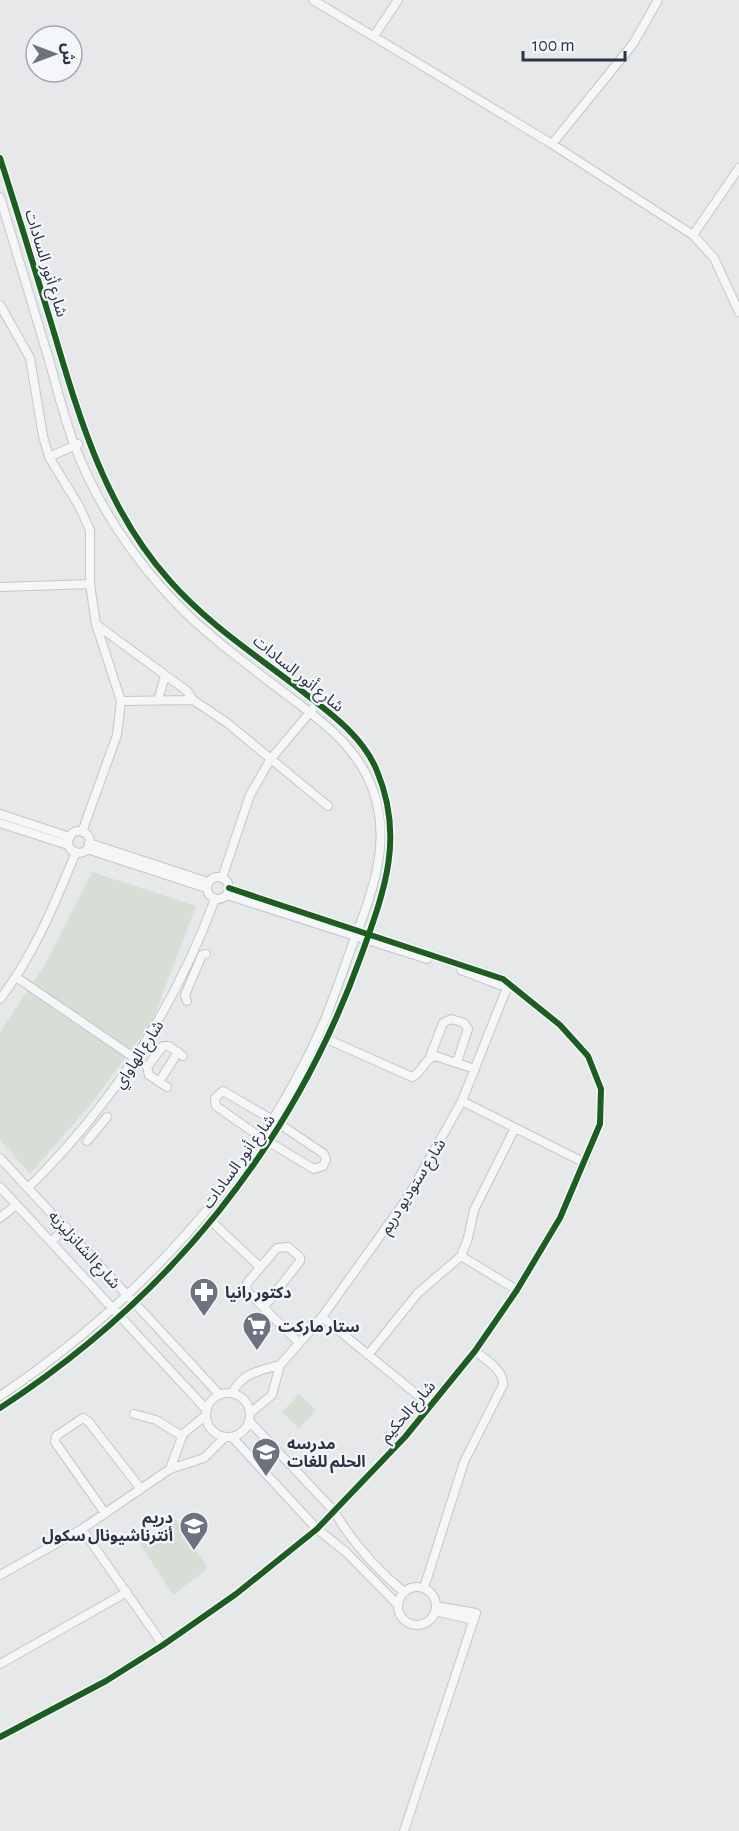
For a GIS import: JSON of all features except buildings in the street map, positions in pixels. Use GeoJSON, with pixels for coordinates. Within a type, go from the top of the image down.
{"type":"FeatureCollection","features":[{"type":"Feature","properties":{"kind":"street"},"geometry":{"type":"LineString","coordinates":[[313,0],[552,144],[693,235],[714,258],[739,312]]}},
{"type":"Feature","properties":{"kind":"street"},"geometry":{"type":"LineString","coordinates":[[374,36],[398,0]]}},
{"type":"Feature","properties":{"kind":"street"},"geometry":{"type":"LineString","coordinates":[[552,144],[633,44],[658,0]]}},
{"type":"Feature","properties":{"kind":"street","name":"شارع أنور السادات"},"geometry":{"type":"LineString","coordinates":[[0,158],[86,441],[117,505],[144,548],[170,581],[198,610],[317,704],[354,735],[366,750],[382,785],[390,819],[391,856],[388,875],[368,938],[328,1040],[302,1092],[269,1142],[211,1221],[120,1317],[63,1364],[0,1408]]}},
{"type":"Feature","properties":{"kind":"street"},"geometry":{"type":"LineString","coordinates":[[693,235],[739,168]]}},
{"type":"Feature","properties":{"kind":"street","name":"شارع أنور السادات"},"geometry":{"type":"LineString","coordinates":[[0,197],[75,446],[105,507],[156,581],[201,627],[311,713],[343,741],[355,756],[372,788],[381,830],[380,861],[357,934],[323,1023],[260,1137],[196,1222],[126,1294],[61,1351],[0,1395]]}},
{"type":"Feature","properties":{"kind":"street"},"geometry":{"type":"LineString","coordinates":[[0,304],[30,358],[43,436],[49,457],[79,506],[90,530],[90,584],[96,624],[121,701],[117,735],[82,832]]}},
{"type":"Feature","properties":{"kind":"street"},"geometry":{"type":"LineString","coordinates":[[49,457],[86,441]]}},
{"type":"Feature","properties":{"kind":"street"},"geometry":{"type":"LineString","coordinates":[[0,587],[90,584]]}},
{"type":"Feature","properties":{"kind":"street"},"geometry":{"type":"LineString","coordinates":[[96,624],[187,691],[193,700],[226,722],[328,806]]}},
{"type":"Feature","properties":{"kind":"street"},"geometry":{"type":"LineString","coordinates":[[158,700],[165,676]]}},
{"type":"Feature","properties":{"kind":"street"},"geometry":{"type":"LineString","coordinates":[[121,701],[193,700]]}},
{"type":"Feature","properties":{"kind":"street"},"geometry":{"type":"LineString","coordinates":[[0,999],[16,977],[57,899],[76,852],[88,846],[207,885],[214,899],[222,899],[228,892],[222,878],[245,807],[270,760],[317,704]]}},
{"type":"Feature","properties":{"kind":"street"},"geometry":{"type":"LineString","coordinates":[[372,788],[382,785]]}},
{"type":"Feature","properties":{"kind":"street"},"geometry":{"type":"LineString","coordinates":[[0,814],[69,841],[76,852]]}},
{"type":"Feature","properties":{"kind":"street"},"geometry":{"type":"LineString","coordinates":[[0,823],[69,841]]}},
{"type":"Feature","properties":{"kind":"street"},"geometry":{"type":"LineString","coordinates":[[69,841],[74,833],[82,832],[88,836],[88,846]]}},
{"type":"Feature","properties":{"kind":"street"},"geometry":{"type":"LineString","coordinates":[[207,885],[214,877],[222,878]]}},
{"type":"Feature","properties":{"kind":"street","name":"شارع الحكيم"},"geometry":{"type":"LineString","coordinates":[[0,1737],[106,1681],[163,1645],[236,1594],[317,1529],[405,1437],[475,1351],[517,1290],[560,1218],[600,1124],[602,1103],[594,1067],[574,1037],[537,1005],[508,985],[500,985],[357,934],[228,892]]}},
{"type":"Feature","properties":{"kind":"street","name":"شارع الهاواي"},"geometry":{"type":"LineString","coordinates":[[28,1188],[93,1118],[142,1050],[183,977],[214,899]]}},
{"type":"Feature","properties":{"kind":"street"},"geometry":{"type":"LineString","coordinates":[[187,1001],[185,995],[197,973],[202,955],[206,954]]}},
{"type":"Feature","properties":{"kind":"street"},"geometry":{"type":"LineString","coordinates":[[186,969],[197,973]]}},
{"type":"Feature","properties":{"kind":"street"},"geometry":{"type":"LineString","coordinates":[[16,977],[136,1059]]}},
{"type":"Feature","properties":{"kind":"street"},"geometry":{"type":"LineString","coordinates":[[183,977],[193,982]]}},
{"type":"Feature","properties":{"kind":"street","name":"شارع ستوديو دريم"},"geometry":{"type":"LineString","coordinates":[[250,1417],[272,1395],[280,1365],[322,1317],[397,1215],[462,1101],[508,985]]}},
{"type":"Feature","properties":{"kind":"street"},"geometry":{"type":"LineString","coordinates":[[328,1040],[412,1077],[430,1057],[443,1023],[451,1019],[464,1023],[468,1029],[456,1062]]}},
{"type":"Feature","properties":{"kind":"street"},"geometry":{"type":"LineString","coordinates":[[159,1082],[181,1054],[165,1045],[154,1057],[147,1072],[159,1082],[167,1087]]}},
{"type":"Feature","properties":{"kind":"street"},"geometry":{"type":"LineString","coordinates":[[142,1050],[154,1057]]}},
{"type":"Feature","properties":{"kind":"street"},"geometry":{"type":"LineString","coordinates":[[430,1057],[439,1056],[475,1069]]}},
{"type":"Feature","properties":{"kind":"street"},"geometry":{"type":"LineString","coordinates":[[260,1137],[216,1106],[215,1098],[223,1091],[271,1119]]}},
{"type":"Feature","properties":{"kind":"street"},"geometry":{"type":"LineString","coordinates":[[462,1101],[585,1163]]}},
{"type":"Feature","properties":{"kind":"street"},"geometry":{"type":"LineString","coordinates":[[87,1141],[107,1117]]}},
{"type":"Feature","properties":{"kind":"street"},"geometry":{"type":"LineString","coordinates":[[93,1118],[100,1125]]}},
{"type":"Feature","properties":{"kind":"street"},"geometry":{"type":"LineString","coordinates":[[269,1142],[314,1169],[323,1166],[326,1160],[324,1154],[281,1125]]}},
{"type":"Feature","properties":{"kind":"street"},"geometry":{"type":"LineString","coordinates":[[86,1126],[94,1132]]}},
{"type":"Feature","properties":{"kind":"street"},"geometry":{"type":"LineString","coordinates":[[369,1355],[418,1293],[460,1256],[468,1238],[474,1210],[515,1128]]}},
{"type":"Feature","properties":{"kind":"street","name":"شارع الشانزليزيه"},"geometry":{"type":"LineString","coordinates":[[0,1158],[219,1394]]}},
{"type":"Feature","properties":{"kind":"street","name":"شارع الشانزليزيه"},"geometry":{"type":"LineString","coordinates":[[0,1187],[206,1412]]}},
{"type":"Feature","properties":{"kind":"street"},"geometry":{"type":"LineString","coordinates":[[0,1218],[16,1205]]}},
{"type":"Feature","properties":{"kind":"street"},"geometry":{"type":"LineString","coordinates":[[211,1221],[260,1267]]}},
{"type":"Feature","properties":{"kind":"street"},"geometry":{"type":"LineString","coordinates":[[51,1242],[66,1227]]}},
{"type":"Feature","properties":{"kind":"street"},"geometry":{"type":"LineString","coordinates":[[264,1307],[300,1261],[297,1253],[288,1247],[280,1246],[247,1283],[246,1290],[299,1343]]}},
{"type":"Feature","properties":{"kind":"street"},"geometry":{"type":"LineString","coordinates":[[460,1256],[517,1290]]}},
{"type":"Feature","properties":{"kind":"street"},"geometry":{"type":"LineString","coordinates":[[322,1317],[431,1406]]}},
{"type":"Feature","properties":{"kind":"street"},"geometry":{"type":"LineString","coordinates":[[424,1588],[464,1462],[503,1385],[499,1372],[475,1351]]}},
{"type":"Feature","properties":{"kind":"street"},"geometry":{"type":"LineString","coordinates":[[231,1393],[238,1382],[251,1372],[280,1365]]}},
{"type":"Feature","properties":{"kind":"street"},"geometry":{"type":"LineString","coordinates":[[170,1469],[182,1436],[206,1412],[219,1394],[231,1393],[244,1400],[250,1417],[334,1511],[366,1556],[404,1592]]}},
{"type":"Feature","properties":{"kind":"street"},"geometry":{"type":"LineString","coordinates":[[206,1412],[211,1430],[228,1437],[317,1529],[346,1552],[398,1605],[401,1617],[411,1624],[428,1621],[436,1609],[433,1595],[424,1588],[414,1587],[404,1592],[398,1605]]}},
{"type":"Feature","properties":{"kind":"street"},"geometry":{"type":"LineString","coordinates":[[134,1414],[156,1420],[182,1436]]}},
{"type":"Feature","properties":{"kind":"street"},"geometry":{"type":"LineString","coordinates":[[0,1575],[82,1529],[170,1469],[204,1458],[228,1437],[243,1431],[250,1417]]}},
{"type":"Feature","properties":{"kind":"street"},"geometry":{"type":"LineString","coordinates":[[105,1513],[55,1442],[56,1436],[78,1419],[83,1418],[88,1421],[141,1489]]}},
{"type":"Feature","properties":{"kind":"street"},"geometry":{"type":"LineString","coordinates":[[82,1529],[163,1645]]}},
{"type":"Feature","properties":{"kind":"street"},"geometry":{"type":"LineString","coordinates":[[0,1664],[127,1592]]}},
{"type":"Feature","properties":{"kind":"street"},"geometry":{"type":"LineString","coordinates":[[404,1831],[475,1616],[436,1609]]}},
{"type":"Feature","properties":{"kind":"shaded area"},"geometry":{"type":"Polygon","coordinates":[[[92,872],[196,906],[152,1022],[90,1105],[30,1174],[0,1140],[0,1032],[46,963],[92,872]]]}},
{"type":"Feature","properties":{"kind":"shaded area"},"geometry":{"type":"Polygon","coordinates":[[[299,1394],[316,1410],[299,1429],[282,1412],[299,1394]]]}},
{"type":"Feature","properties":{"kind":"shaded area"},"geometry":{"type":"Polygon","coordinates":[[[175,1518],[208,1568],[173,1595],[140,1544],[175,1518]]]}},
{"type":"Feature","properties":{"kind":"cycle path"},"geometry":{"type":"LineString","coordinates":[[0,158],[84,428],[111,493],[128,524],[147,553],[184,596],[229,636],[329,712],[352,733],[370,757],[377,771],[390,819],[388,865],[384,887],[361,956],[333,1025],[300,1091],[261,1153],[218,1212],[171,1266],[118,1318],[61,1365],[0,1408]]}},
{"type":"Feature","properties":{"kind":"cycle path"},"geometry":{"type":"LineString","coordinates":[[0,1737],[106,1681],[163,1645],[236,1594],[317,1529],[405,1437],[475,1351],[517,1290],[560,1218],[600,1124],[601,1089],[588,1056],[560,1025],[503,979],[229,888]]}},
{"type":"Feature","properties":{"kind":"place","name":"دكتور رانيا"},"geometry":{"type":"Point","coordinates":[204,1318]}},
{"type":"Feature","properties":{"kind":"place","name":"ستار ماركت"},"geometry":{"type":"Point","coordinates":[257,1352]}},
{"type":"Feature","properties":{"kind":"place","name":"مدرسه الحلم للغات"},"geometry":{"type":"Point","coordinates":[266,1478]}},
{"type":"Feature","properties":{"kind":"place","name":"دريم أنترناشيونال سكول"},"geometry":{"type":"Point","coordinates":[194,1552]}}]}
